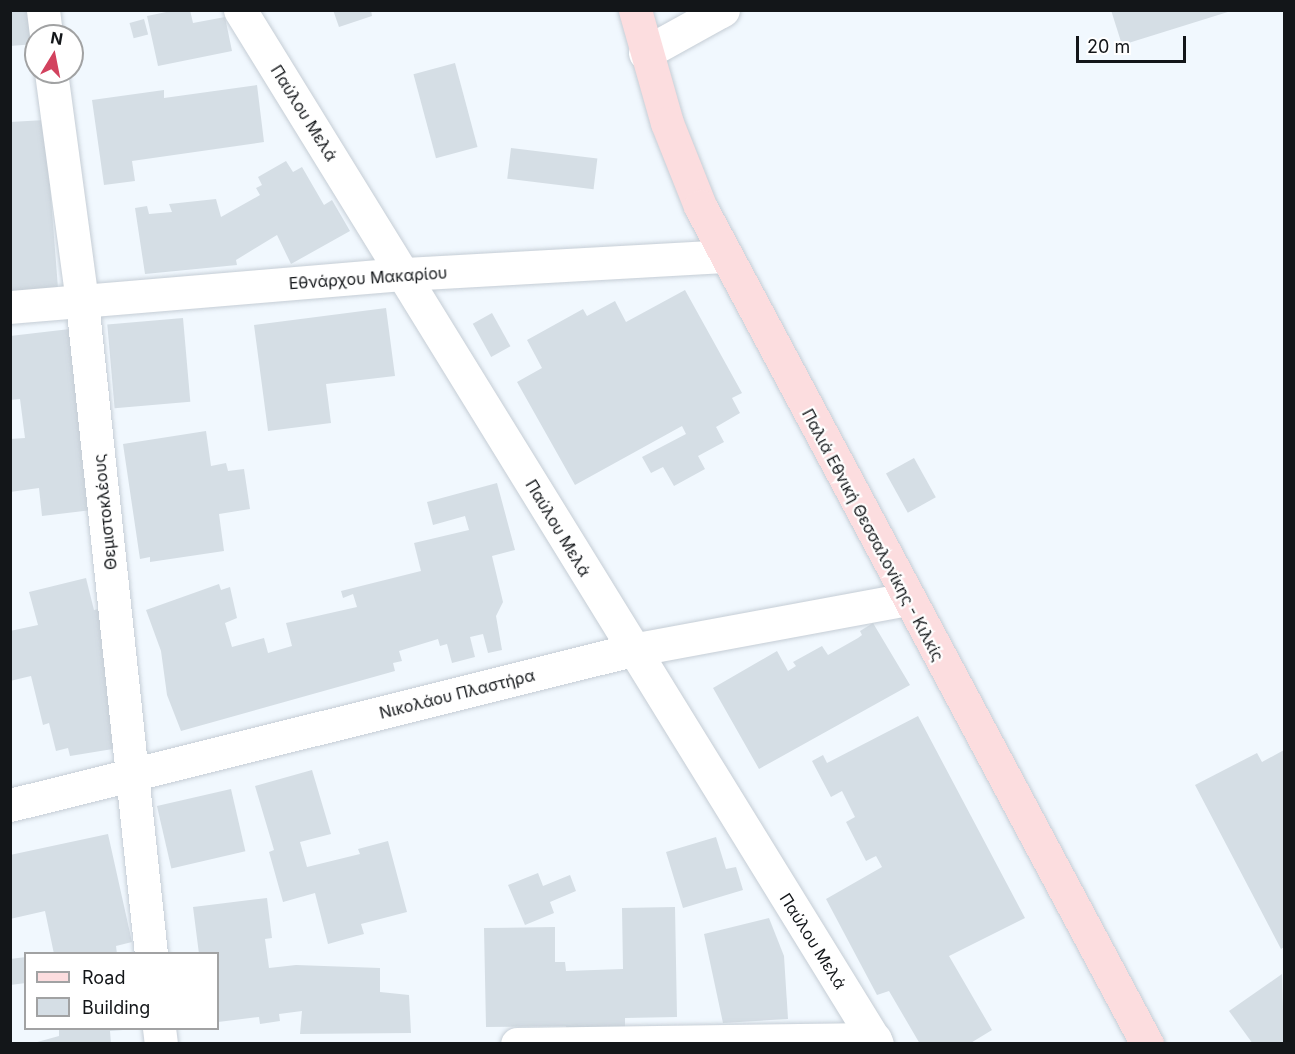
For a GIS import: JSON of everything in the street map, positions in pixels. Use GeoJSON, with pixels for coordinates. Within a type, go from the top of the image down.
{"type":"FeatureCollection","features":[{"type":"Feature","properties":{"kind":"main road","name":"Παλιά Εθνική Θεσσαλονίκης - Κιλκίς"},"geometry":{"type":"LineString","coordinates":[[635,10],[645,53],[686,174],[726,256],[1138,1037]]}},
{"type":"Feature","properties":{"kind":"street","name":"Παύλου Μελά"},"geometry":{"type":"LineString","coordinates":[[240,10],[404,274],[632,650],[876,1041]]}},
{"type":"Feature","properties":{"kind":"street"},"geometry":{"type":"LineString","coordinates":[[645,53],[723,10]]}},
{"type":"Feature","properties":{"kind":"street","name":"Θεμιστοκλέους"},"geometry":{"type":"LineString","coordinates":[[53,84],[82,302],[151,952]]}},
{"type":"Feature","properties":{"kind":"street","name":"Εθνάρχου Μακαρίου"},"geometry":{"type":"LineString","coordinates":[[10,307],[404,274],[726,256]]}},
{"type":"Feature","properties":{"kind":"street","name":"Νικολάου Πλαστήρα"},"geometry":{"type":"LineString","coordinates":[[10,805],[632,650],[907,599]]}},
{"type":"Feature","properties":{"kind":"street"},"geometry":{"type":"LineString","coordinates":[[517,1044],[876,1041]]}},
{"type":"Feature","properties":{"kind":"building"},"geometry":{"type":"Polygon","coordinates":[[[10,10],[32,10],[33,24],[24,24],[24,45],[10,46],[10,10]]]}},
{"type":"Feature","properties":{"kind":"building"},"geometry":{"type":"Polygon","coordinates":[[[176,10],[190,10],[193,23],[225,17],[232,51],[158,66],[147,16],[176,10]]]}},
{"type":"Feature","properties":{"kind":"building"},"geometry":{"type":"Polygon","coordinates":[[[333,10],[371,10],[372,16],[339,27],[333,10]]]}},
{"type":"Feature","properties":{"kind":"building"},"geometry":{"type":"Polygon","coordinates":[[[1111,10],[1231,10],[1231,11],[1122,45],[1111,10]]]}},
{"type":"Feature","properties":{"kind":"building"},"geometry":{"type":"Polygon","coordinates":[[[144,19],[148,34],[134,38],[130,23],[144,19]]]}},
{"type":"Feature","properties":{"kind":"building"},"geometry":{"type":"Polygon","coordinates":[[[455,63],[478,147],[436,158],[413,74],[455,63]]]}},
{"type":"Feature","properties":{"kind":"building"},"geometry":{"type":"Polygon","coordinates":[[[257,85],[264,142],[132,161],[135,181],[104,185],[92,100],[164,90],[164,98],[257,85]]]}},
{"type":"Feature","properties":{"kind":"building"},"geometry":{"type":"Polygon","coordinates":[[[45,120],[58,288],[10,292],[10,122],[45,120]]]}},
{"type":"Feature","properties":{"kind":"building"},"geometry":{"type":"Polygon","coordinates":[[[511,148],[597,159],[594,189],[507,179],[511,148]]]}},
{"type":"Feature","properties":{"kind":"building"},"geometry":{"type":"Polygon","coordinates":[[[286,161],[293,172],[302,167],[324,205],[332,200],[350,231],[291,264],[277,235],[236,260],[237,265],[145,274],[135,208],[147,206],[149,214],[172,212],[169,204],[216,199],[221,217],[260,195],[256,188],[262,185],[258,177],[286,161]]]}},
{"type":"Feature","properties":{"kind":"building"},"geometry":{"type":"Polygon","coordinates":[[[685,290],[742,393],[732,398],[740,413],[716,427],[724,442],[698,456],[705,469],[674,486],[663,467],[651,473],[642,457],[686,434],[682,426],[575,485],[517,382],[542,368],[527,340],[583,309],[587,316],[615,301],[626,322],[685,290]]]}},
{"type":"Feature","properties":{"kind":"building"},"geometry":{"type":"Polygon","coordinates":[[[386,308],[395,376],[326,384],[331,423],[268,431],[254,325],[386,308]]]}},
{"type":"Feature","properties":{"kind":"building"},"geometry":{"type":"Polygon","coordinates":[[[492,313],[510,346],[491,357],[473,324],[492,313]]]}},
{"type":"Feature","properties":{"kind":"building"},"geometry":{"type":"Polygon","coordinates":[[[183,318],[190,402],[115,408],[107,325],[183,318]]]}},
{"type":"Feature","properties":{"kind":"building"},"geometry":{"type":"Polygon","coordinates":[[[70,329],[92,510],[42,516],[39,488],[10,492],[10,439],[25,438],[20,399],[10,400],[10,336],[70,329]]]}},
{"type":"Feature","properties":{"kind":"building"},"geometry":{"type":"Polygon","coordinates":[[[206,431],[211,466],[226,463],[228,471],[244,469],[250,509],[219,514],[224,551],[150,562],[150,557],[140,559],[123,444],[206,431]]]}},
{"type":"Feature","properties":{"kind":"building"},"geometry":{"type":"Polygon","coordinates":[[[914,458],[936,497],[908,513],[886,474],[914,458]]]}},
{"type":"Feature","properties":{"kind":"building"},"geometry":{"type":"Polygon","coordinates":[[[497,483],[515,550],[492,556],[503,602],[496,616],[502,650],[488,653],[483,634],[470,637],[475,657],[452,663],[447,644],[440,646],[438,639],[399,651],[402,661],[393,663],[395,671],[181,731],[167,695],[161,651],[146,610],[219,584],[221,590],[230,587],[237,618],[225,623],[232,647],[264,638],[268,653],[292,646],[286,623],[357,607],[353,594],[343,598],[341,591],[421,571],[414,543],[469,530],[465,516],[433,525],[427,502],[497,483]]]}},
{"type":"Feature","properties":{"kind":"building"},"geometry":{"type":"Polygon","coordinates":[[[86,578],[94,610],[106,607],[125,747],[70,756],[68,748],[56,751],[49,723],[43,725],[31,676],[10,681],[10,631],[38,625],[29,592],[86,578]]]}},
{"type":"Feature","properties":{"kind":"building"},"geometry":{"type":"Polygon","coordinates":[[[873,623],[910,685],[759,769],[713,688],[777,651],[788,671],[796,666],[793,662],[822,646],[828,655],[858,638],[862,635],[860,631],[873,623]]]}},
{"type":"Feature","properties":{"kind":"building"},"geometry":{"type":"Polygon","coordinates":[[[918,716],[1025,918],[949,956],[992,1030],[969,1044],[920,1044],[889,991],[877,995],[826,899],[882,867],[876,856],[866,861],[846,822],[855,817],[842,791],[831,797],[812,761],[823,755],[827,763],[918,716]]]}},
{"type":"Feature","properties":{"kind":"building"},"geometry":{"type":"Polygon","coordinates":[[[1284,750],[1284,947],[1281,949],[1195,785],[1257,753],[1262,762],[1284,750]]]}},
{"type":"Feature","properties":{"kind":"building"},"geometry":{"type":"Polygon","coordinates":[[[312,770],[331,834],[300,842],[307,867],[360,854],[358,849],[388,841],[407,912],[361,924],[364,934],[328,944],[315,893],[283,902],[269,852],[274,850],[255,786],[312,770]]]}},
{"type":"Feature","properties":{"kind":"building"},"geometry":{"type":"Polygon","coordinates":[[[231,789],[245,851],[171,868],[157,806],[231,789]]]}},
{"type":"Feature","properties":{"kind":"building"},"geometry":{"type":"Polygon","coordinates":[[[108,834],[132,942],[116,946],[117,952],[54,952],[45,911],[10,919],[10,855],[108,834]]]}},
{"type":"Feature","properties":{"kind":"building"},"geometry":{"type":"Polygon","coordinates":[[[716,837],[726,869],[736,867],[743,890],[683,908],[666,852],[716,837]]]}},
{"type":"Feature","properties":{"kind":"building"},"geometry":{"type":"Polygon","coordinates":[[[538,873],[543,886],[570,875],[576,891],[550,902],[554,913],[525,925],[508,885],[538,873]]]}},
{"type":"Feature","properties":{"kind":"building"},"geometry":{"type":"Polygon","coordinates":[[[267,898],[272,938],[265,939],[269,968],[296,965],[380,968],[380,992],[409,995],[411,1033],[300,1034],[302,1011],[279,1014],[280,1021],[260,1024],[259,1017],[219,1022],[219,952],[199,952],[193,907],[267,898]]]}},
{"type":"Feature","properties":{"kind":"building"},"geometry":{"type":"Polygon","coordinates":[[[675,907],[677,1017],[625,1018],[625,1033],[567,1040],[566,1026],[486,1027],[484,928],[555,927],[555,962],[565,962],[566,971],[623,969],[622,908],[675,907]]]}},
{"type":"Feature","properties":{"kind":"building"},"geometry":{"type":"Polygon","coordinates":[[[769,918],[784,956],[788,1019],[723,1023],[704,934],[769,918]]]}},
{"type":"Feature","properties":{"kind":"building"},"geometry":{"type":"Polygon","coordinates":[[[24,957],[24,983],[10,985],[10,959],[24,957]]]}},
{"type":"Feature","properties":{"kind":"building"},"geometry":{"type":"Polygon","coordinates":[[[1282,974],[1284,1044],[1253,1044],[1229,1011],[1282,974]]]}},
{"type":"Feature","properties":{"kind":"building"},"geometry":{"type":"Polygon","coordinates":[[[59,1030],[123,1030],[110,1031],[111,1044],[30,1044],[59,1036],[59,1030]]]}}]}
